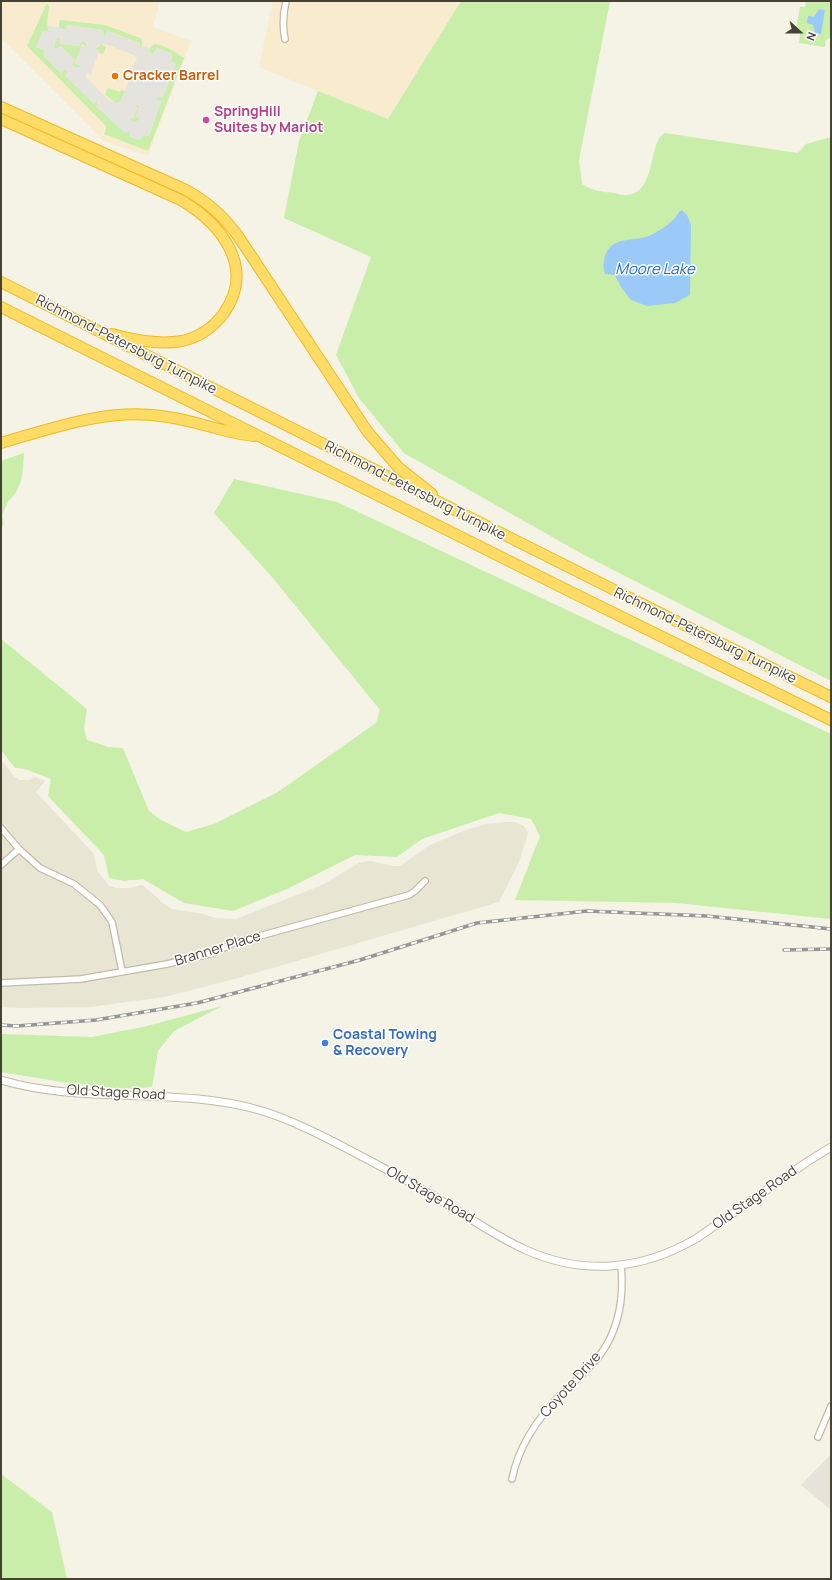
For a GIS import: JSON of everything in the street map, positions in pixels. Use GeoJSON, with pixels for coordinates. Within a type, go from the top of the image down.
{"type":"FeatureCollection","features":[{"type":"Feature","properties":{"kind":"highway"},"geometry":{"type":"LineString","coordinates":[[1,107],[186,190],[199,197],[220,213],[240,239],[340,392],[376,443],[398,467],[449,507]]}},
{"type":"Feature","properties":{"kind":"highway"},"geometry":{"type":"LineString","coordinates":[[1,119],[181,200],[206,217],[217,229],[230,249],[236,270],[234,291],[230,303],[219,320],[203,333],[183,340],[156,343],[128,338],[89,327]]}},
{"type":"Feature","properties":{"kind":"highway","name":"Richmond-Petersburg Turnpike"},"geometry":{"type":"LineString","coordinates":[[1,282],[692,629],[831,697]]}},
{"type":"Feature","properties":{"kind":"highway","name":"Richmond-Petersburg Turnpike"},"geometry":{"type":"LineString","coordinates":[[1,306],[831,720]]}},
{"type":"Feature","properties":{"kind":"highway"},"geometry":{"type":"LineString","coordinates":[[1,443],[89,418],[124,414],[167,416],[238,434],[260,436]]}},
{"type":"Feature","properties":{"kind":"street"},"geometry":{"type":"LineString","coordinates":[[285,39],[283,15],[286,1]]}},
{"type":"Feature","properties":{"kind":"street"},"geometry":{"type":"LineString","coordinates":[[1,828],[19,849],[40,868],[74,884],[100,905],[112,922],[122,971]]}},
{"type":"Feature","properties":{"kind":"street"},"geometry":{"type":"LineString","coordinates":[[1,865],[19,849]]}},
{"type":"Feature","properties":{"kind":"street","name":"Branner Place"},"geometry":{"type":"LineString","coordinates":[[1,984],[81,979],[199,957],[213,953],[234,943],[409,895],[416,891],[425,881]]}},
{"type":"Feature","properties":{"kind":"street","name":"Old Stage Road"},"geometry":{"type":"LineString","coordinates":[[1,1080],[63,1091],[183,1096],[213,1100],[261,1110],[306,1128],[348,1148],[434,1196],[506,1240],[531,1252],[572,1265],[621,1265],[652,1259],[683,1246],[831,1147]]}},
{"type":"Feature","properties":{"kind":"street","name":"Coyote Drive"},"geometry":{"type":"LineString","coordinates":[[512,1478],[519,1452],[531,1430],[562,1393],[591,1365],[607,1343],[616,1324],[621,1304],[621,1265]]}},
{"type":"Feature","properties":{"kind":"street"},"geometry":{"type":"LineString","coordinates":[[818,1437],[831,1406]]}},
{"type":"Feature","properties":{"kind":"shaded area"},"geometry":{"type":"Polygon","coordinates":[[[1,1],[160,1],[153,27],[191,41],[148,156],[104,141],[1,38],[1,1]]]}},
{"type":"Feature","properties":{"kind":"shaded area"},"geometry":{"type":"Polygon","coordinates":[[[273,1],[461,1],[388,119],[259,67],[273,1]]]}},
{"type":"Feature","properties":{"kind":"shaded area"},"geometry":{"type":"Polygon","coordinates":[[[67,25],[103,30],[104,36],[107,31],[140,43],[139,48],[142,48],[143,45],[150,48],[149,51],[152,54],[157,48],[173,55],[171,61],[176,64],[163,98],[156,98],[162,101],[148,136],[143,135],[140,140],[129,136],[130,130],[126,134],[96,106],[99,101],[94,104],[65,76],[68,71],[65,69],[61,73],[43,55],[45,51],[36,47],[42,31],[49,32],[47,26],[59,27],[65,31],[67,25]],[[58,38],[55,43],[55,48],[58,49],[61,46],[75,60],[72,65],[76,68],[79,67],[80,65],[75,63],[82,44],[87,46],[88,43],[81,41],[80,46],[60,44],[60,39],[58,38]],[[99,44],[95,48],[99,51],[91,75],[87,74],[85,76],[109,101],[118,103],[122,99],[137,58],[134,55],[105,44],[99,44]],[[133,104],[134,106],[138,107],[133,119],[130,118],[135,122],[140,119],[136,116],[140,106],[133,104]]]}},
{"type":"Feature","properties":{"kind":"shaded area"},"geometry":{"type":"Polygon","coordinates":[[[1,760],[15,777],[20,780],[30,780],[35,777],[45,781],[36,792],[93,853],[98,872],[109,886],[116,888],[130,888],[142,885],[161,902],[172,909],[203,914],[215,918],[236,919],[322,885],[359,863],[371,861],[392,866],[400,866],[430,845],[466,830],[486,824],[515,822],[524,826],[528,833],[519,862],[499,902],[238,978],[165,997],[90,1007],[1,1007],[1,760]]]}},
{"type":"Feature","properties":{"kind":"shaded area"},"geometry":{"type":"Polygon","coordinates":[[[831,1454],[831,1510],[801,1485],[831,1454]]]}},
{"type":"Feature","properties":{"kind":"green space"},"geometry":{"type":"Polygon","coordinates":[[[461,1],[610,1],[579,160],[582,184],[598,191],[624,195],[637,192],[648,176],[656,145],[665,133],[798,153],[806,144],[831,137],[831,681],[584,555],[404,453],[359,398],[336,355],[371,257],[284,218],[299,141],[318,91],[388,119],[461,1]]]}},
{"type":"Feature","properties":{"kind":"green space"},"geometry":{"type":"Polygon","coordinates":[[[806,1],[831,1],[831,37],[826,40],[825,47],[799,43],[801,29],[796,28],[800,7],[805,7],[806,1]]]}},
{"type":"Feature","properties":{"kind":"green space"},"geometry":{"type":"Polygon","coordinates":[[[47,3],[49,7],[47,23],[49,32],[42,31],[37,47],[45,51],[43,55],[61,73],[65,69],[68,71],[66,76],[94,104],[99,101],[96,106],[125,133],[131,130],[129,136],[140,140],[143,135],[149,136],[161,102],[156,98],[163,98],[175,64],[171,61],[172,54],[157,48],[152,54],[149,51],[150,48],[154,44],[160,45],[170,49],[184,58],[148,151],[104,134],[106,126],[27,46],[47,3]]]}},
{"type":"Feature","properties":{"kind":"green space"},"geometry":{"type":"Polygon","coordinates":[[[60,20],[105,25],[140,38],[142,41],[142,47],[139,48],[140,43],[108,31],[104,36],[103,30],[67,25],[66,31],[59,27],[60,20]]]}},
{"type":"Feature","properties":{"kind":"green space"},"geometry":{"type":"Polygon","coordinates":[[[58,38],[60,39],[60,44],[79,46],[81,41],[87,43],[87,46],[82,44],[75,63],[80,65],[80,67],[76,68],[72,65],[75,60],[61,46],[57,49],[55,48],[55,42],[58,38]]]}},
{"type":"Feature","properties":{"kind":"green space"},"geometry":{"type":"Polygon","coordinates":[[[101,44],[106,47],[103,54],[99,53],[99,51],[95,49],[101,44]]]}},
{"type":"Feature","properties":{"kind":"green space"},"geometry":{"type":"Polygon","coordinates":[[[108,88],[120,92],[121,90],[125,91],[120,102],[115,103],[105,94],[108,88]]]}},
{"type":"Feature","properties":{"kind":"green space"},"geometry":{"type":"Polygon","coordinates":[[[133,104],[140,105],[136,116],[140,120],[135,122],[130,118],[137,107],[133,104]]]}},
{"type":"Feature","properties":{"kind":"green space"},"geometry":{"type":"Polygon","coordinates":[[[24,453],[22,478],[17,491],[8,502],[2,515],[4,524],[1,529],[1,461],[24,453]]]}},
{"type":"Feature","properties":{"kind":"green space"},"geometry":{"type":"Polygon","coordinates":[[[234,479],[337,502],[831,734],[831,919],[676,903],[515,900],[540,836],[531,819],[499,813],[422,839],[397,857],[355,855],[287,889],[233,911],[184,903],[143,879],[124,881],[109,878],[104,855],[48,796],[51,779],[25,769],[15,768],[1,750],[1,639],[87,709],[84,728],[87,740],[108,747],[123,748],[149,811],[161,820],[186,832],[214,824],[278,792],[376,723],[380,710],[272,577],[214,513],[234,479]]]}},
{"type":"Feature","properties":{"kind":"green space"},"geometry":{"type":"Polygon","coordinates":[[[222,1006],[174,1031],[158,1051],[152,1087],[123,1089],[68,1083],[1,1072],[1,1034],[92,1037],[143,1027],[222,1006]]]}},
{"type":"Feature","properties":{"kind":"green space"},"geometry":{"type":"Polygon","coordinates":[[[1,1474],[52,1512],[67,1579],[1,1579],[1,1474]]]}},
{"type":"Feature","properties":{"kind":"water"},"geometry":{"type":"Polygon","coordinates":[[[819,9],[825,10],[821,34],[815,33],[813,25],[807,23],[808,16],[814,17],[819,9]]]}},
{"type":"Feature","properties":{"kind":"water","name":"Moore Lake"},"geometry":{"type":"Polygon","coordinates":[[[682,210],[687,215],[691,225],[690,295],[675,303],[647,306],[631,300],[621,287],[615,275],[605,274],[605,256],[614,244],[626,240],[646,237],[656,232],[675,218],[682,210]]]}},
{"type":"Feature","properties":{"kind":"railway"},"geometry":{"type":"LineString","coordinates":[[1,1025],[17,1026],[96,1020],[197,1003],[360,960],[477,923],[587,911],[707,916],[831,929]]}},
{"type":"Feature","properties":{"kind":"railway"},"geometry":{"type":"LineString","coordinates":[[784,950],[831,949]]}},
{"type":"Feature","properties":{"kind":"place","name":"Cracker Barrel"},"geometry":{"type":"Point","coordinates":[115,76]}},
{"type":"Feature","properties":{"kind":"place","name":"SpringHill Suites by Mariot"},"geometry":{"type":"Point","coordinates":[206,120]}},
{"type":"Feature","properties":{"kind":"place","name":"Coastal Towing & Recovery"},"geometry":{"type":"Point","coordinates":[325,1043]}}]}
